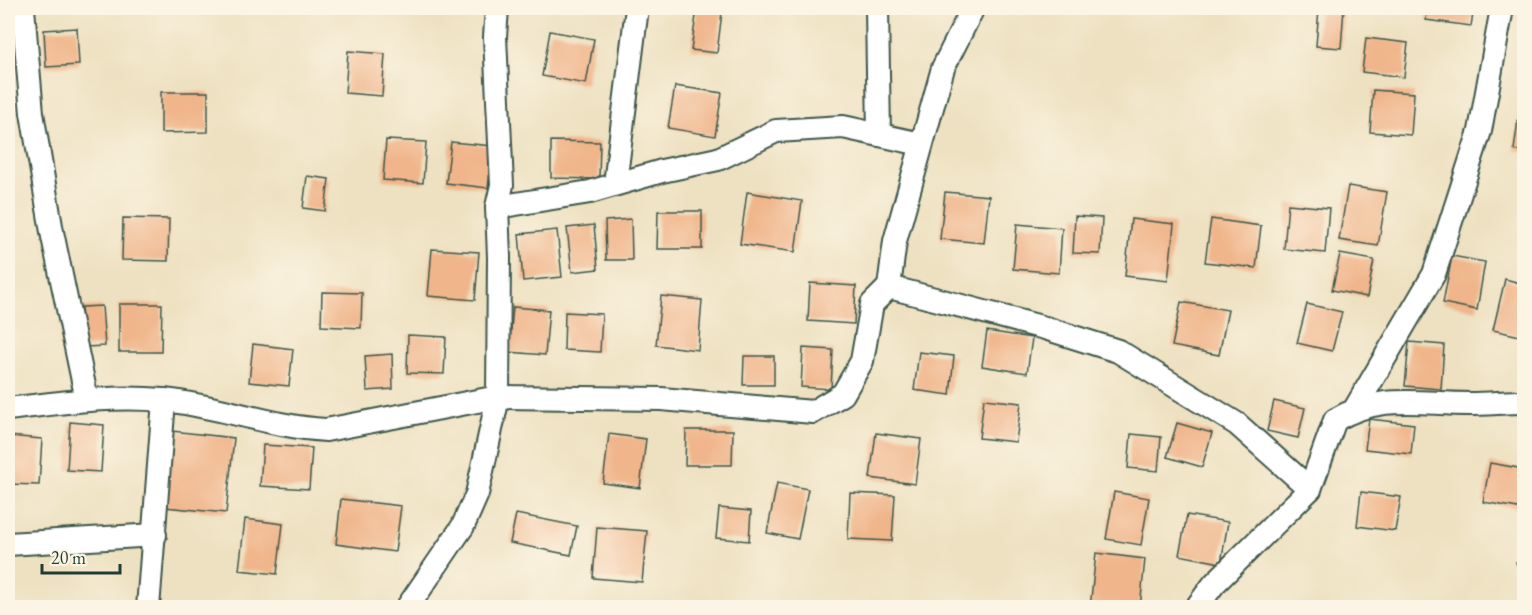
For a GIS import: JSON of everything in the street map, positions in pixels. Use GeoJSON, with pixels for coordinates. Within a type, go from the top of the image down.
{"type":"FeatureCollection","features":[{"type":"Feature","properties":{"kind":"street"},"geometry":{"type":"LineString","coordinates":[[23,8],[32,113],[52,232],[87,399]]}},
{"type":"Feature","properties":{"kind":"street"},"geometry":{"type":"LineString","coordinates":[[407,608],[463,526],[477,494],[498,397],[497,207],[502,185],[495,37],[497,8]]}},
{"type":"Feature","properties":{"kind":"street"},"geometry":{"type":"LineString","coordinates":[[615,184],[637,8]]}},
{"type":"Feature","properties":{"kind":"street"},"geometry":{"type":"LineString","coordinates":[[877,8],[879,135]]}},
{"type":"Feature","properties":{"kind":"street"},"geometry":{"type":"LineString","coordinates":[[8,409],[87,399],[164,400],[301,429],[326,430],[498,397],[661,399],[813,412],[843,394],[862,361],[872,304],[889,287],[895,241],[943,68],[973,8]]}},
{"type":"Feature","properties":{"kind":"street"},"geometry":{"type":"LineString","coordinates":[[1356,407],[1434,274],[1480,131],[1502,8]]}},
{"type":"Feature","properties":{"kind":"street"},"geometry":{"type":"LineString","coordinates":[[497,207],[590,192],[718,159],[776,131],[843,127],[921,144]]}},
{"type":"Feature","properties":{"kind":"street"},"geometry":{"type":"LineString","coordinates":[[889,287],[1012,319],[1118,351],[1237,424],[1310,489]]}},
{"type":"Feature","properties":{"kind":"street"},"geometry":{"type":"LineString","coordinates":[[148,608],[164,400]]}},
{"type":"Feature","properties":{"kind":"street"},"geometry":{"type":"LineString","coordinates":[[1196,608],[1214,584],[1310,489],[1335,420],[1356,407],[1395,400],[1469,404],[1524,402]]}},
{"type":"Feature","properties":{"kind":"street"},"geometry":{"type":"LineString","coordinates":[[8,544],[154,535]]}},
{"type":"Feature","properties":{"kind":"building"},"geometry":{"type":"Polygon","coordinates":[[[1319,8],[1344,8],[1341,48],[1316,46],[1319,8]]]}},
{"type":"Feature","properties":{"kind":"building"},"geometry":{"type":"Polygon","coordinates":[[[1428,8],[1474,8],[1471,26],[1426,20],[1428,8]]]}},
{"type":"Feature","properties":{"kind":"building"},"geometry":{"type":"Polygon","coordinates":[[[697,9],[722,12],[717,53],[691,50],[697,9]]]}},
{"type":"Feature","properties":{"kind":"building"},"geometry":{"type":"Polygon","coordinates":[[[77,28],[79,65],[46,67],[44,30],[77,28]]]}},
{"type":"Feature","properties":{"kind":"building"},"geometry":{"type":"Polygon","coordinates":[[[550,31],[594,39],[586,84],[542,76],[550,31]]]}},
{"type":"Feature","properties":{"kind":"building"},"geometry":{"type":"Polygon","coordinates":[[[1366,38],[1408,43],[1404,77],[1362,72],[1366,38]]]}},
{"type":"Feature","properties":{"kind":"building"},"geometry":{"type":"Polygon","coordinates":[[[348,51],[385,54],[382,96],[345,93],[348,51]]]}},
{"type":"Feature","properties":{"kind":"building"},"geometry":{"type":"Polygon","coordinates":[[[675,86],[722,93],[715,136],[668,128],[675,86]]]}},
{"type":"Feature","properties":{"kind":"building"},"geometry":{"type":"Polygon","coordinates":[[[1373,90],[1414,93],[1411,135],[1370,132],[1373,90]]]}},
{"type":"Feature","properties":{"kind":"building"},"geometry":{"type":"Polygon","coordinates":[[[161,92],[208,92],[208,132],[161,133],[161,92]]]}},
{"type":"Feature","properties":{"kind":"building"},"geometry":{"type":"Polygon","coordinates":[[[1518,120],[1524,121],[1524,152],[1514,150],[1518,120]]]}},
{"type":"Feature","properties":{"kind":"building"},"geometry":{"type":"Polygon","coordinates":[[[386,140],[426,142],[423,183],[383,180],[386,140]]]}},
{"type":"Feature","properties":{"kind":"building"},"geometry":{"type":"Polygon","coordinates":[[[551,141],[600,142],[599,179],[551,178],[551,141]]]}},
{"type":"Feature","properties":{"kind":"building"},"geometry":{"type":"Polygon","coordinates":[[[451,142],[493,146],[488,188],[446,183],[451,142]]]}},
{"type":"Feature","properties":{"kind":"building"},"geometry":{"type":"Polygon","coordinates":[[[307,176],[329,179],[325,211],[303,208],[307,176]]]}},
{"type":"Feature","properties":{"kind":"building"},"geometry":{"type":"Polygon","coordinates":[[[1348,186],[1387,192],[1378,246],[1339,240],[1348,186]]]}},
{"type":"Feature","properties":{"kind":"building"},"geometry":{"type":"Polygon","coordinates":[[[747,192],[802,201],[795,252],[740,244],[747,192]]]}},
{"type":"Feature","properties":{"kind":"building"},"geometry":{"type":"Polygon","coordinates":[[[945,192],[989,196],[984,243],[940,239],[945,192]]]}},
{"type":"Feature","properties":{"kind":"building"},"geometry":{"type":"Polygon","coordinates":[[[1288,204],[1329,208],[1325,253],[1284,249],[1288,204]]]}},
{"type":"Feature","properties":{"kind":"building"},"geometry":{"type":"Polygon","coordinates":[[[658,211],[702,211],[702,249],[657,249],[658,211]]]}},
{"type":"Feature","properties":{"kind":"building"},"geometry":{"type":"Polygon","coordinates":[[[1075,216],[1102,218],[1100,254],[1073,253],[1075,216]]]}},
{"type":"Feature","properties":{"kind":"building"},"geometry":{"type":"Polygon","coordinates":[[[123,218],[169,219],[168,261],[122,260],[123,218]]]}},
{"type":"Feature","properties":{"kind":"building"},"geometry":{"type":"Polygon","coordinates":[[[631,219],[632,260],[606,260],[605,221],[631,219]]]}},
{"type":"Feature","properties":{"kind":"building"},"geometry":{"type":"Polygon","coordinates":[[[1131,219],[1174,224],[1168,281],[1125,276],[1131,219]]]}},
{"type":"Feature","properties":{"kind":"building"},"geometry":{"type":"Polygon","coordinates":[[[1211,219],[1261,226],[1256,268],[1205,262],[1211,219]]]}},
{"type":"Feature","properties":{"kind":"building"},"geometry":{"type":"Polygon","coordinates":[[[1017,224],[1062,228],[1059,273],[1013,269],[1017,224]]]}},
{"type":"Feature","properties":{"kind":"building"},"geometry":{"type":"Polygon","coordinates":[[[594,225],[598,269],[572,272],[567,228],[594,225]]]}},
{"type":"Feature","properties":{"kind":"building"},"geometry":{"type":"Polygon","coordinates":[[[557,230],[562,277],[523,281],[519,234],[557,230]]]}},
{"type":"Feature","properties":{"kind":"building"},"geometry":{"type":"Polygon","coordinates":[[[432,249],[479,252],[475,300],[428,296],[432,249]]]}},
{"type":"Feature","properties":{"kind":"building"},"geometry":{"type":"Polygon","coordinates":[[[1340,254],[1374,260],[1367,297],[1332,290],[1340,254]]]}},
{"type":"Feature","properties":{"kind":"building"},"geometry":{"type":"Polygon","coordinates":[[[1452,256],[1485,262],[1477,310],[1443,303],[1452,256]]]}},
{"type":"Feature","properties":{"kind":"building"},"geometry":{"type":"Polygon","coordinates":[[[1505,279],[1524,284],[1524,337],[1493,330],[1505,279]]]}},
{"type":"Feature","properties":{"kind":"building"},"geometry":{"type":"Polygon","coordinates":[[[810,283],[856,286],[854,324],[808,321],[810,283]]]}},
{"type":"Feature","properties":{"kind":"building"},"geometry":{"type":"Polygon","coordinates":[[[322,292],[362,293],[361,328],[321,326],[322,292]]]}},
{"type":"Feature","properties":{"kind":"building"},"geometry":{"type":"Polygon","coordinates":[[[661,296],[702,300],[698,350],[656,345],[661,296]]]}},
{"type":"Feature","properties":{"kind":"building"},"geometry":{"type":"Polygon","coordinates":[[[1181,302],[1228,310],[1219,355],[1172,346],[1181,302]]]}},
{"type":"Feature","properties":{"kind":"building"},"geometry":{"type":"Polygon","coordinates":[[[119,304],[162,304],[161,352],[119,352],[119,304]]]}},
{"type":"Feature","properties":{"kind":"building"},"geometry":{"type":"Polygon","coordinates":[[[1307,304],[1342,312],[1332,351],[1297,343],[1307,304]]]}},
{"type":"Feature","properties":{"kind":"building"},"geometry":{"type":"Polygon","coordinates":[[[102,306],[105,346],[84,347],[81,307],[102,306]]]}},
{"type":"Feature","properties":{"kind":"building"},"geometry":{"type":"Polygon","coordinates":[[[513,307],[549,310],[545,355],[509,352],[513,307]]]}},
{"type":"Feature","properties":{"kind":"building"},"geometry":{"type":"Polygon","coordinates":[[[565,312],[602,314],[600,352],[564,350],[565,312]]]}},
{"type":"Feature","properties":{"kind":"building"},"geometry":{"type":"Polygon","coordinates":[[[987,331],[1032,338],[1027,373],[982,366],[987,331]]]}},
{"type":"Feature","properties":{"kind":"building"},"geometry":{"type":"Polygon","coordinates":[[[408,335],[446,337],[444,374],[407,373],[408,335]]]}},
{"type":"Feature","properties":{"kind":"building"},"geometry":{"type":"Polygon","coordinates":[[[1409,342],[1444,345],[1441,389],[1405,386],[1409,342]]]}},
{"type":"Feature","properties":{"kind":"building"},"geometry":{"type":"Polygon","coordinates":[[[253,344],[293,349],[289,386],[249,382],[253,344]]]}},
{"type":"Feature","properties":{"kind":"building"},"geometry":{"type":"Polygon","coordinates":[[[803,348],[833,350],[831,389],[801,387],[803,348]]]}},
{"type":"Feature","properties":{"kind":"building"},"geometry":{"type":"Polygon","coordinates":[[[919,352],[954,356],[950,395],[914,390],[919,352]]]}},
{"type":"Feature","properties":{"kind":"building"},"geometry":{"type":"Polygon","coordinates":[[[392,354],[393,389],[367,391],[365,356],[392,354]]]}},
{"type":"Feature","properties":{"kind":"building"},"geometry":{"type":"Polygon","coordinates":[[[744,356],[774,356],[774,385],[743,385],[744,356]]]}},
{"type":"Feature","properties":{"kind":"building"},"geometry":{"type":"Polygon","coordinates":[[[984,399],[1021,403],[1016,442],[979,438],[984,399]]]}},
{"type":"Feature","properties":{"kind":"building"},"geometry":{"type":"Polygon","coordinates":[[[1274,401],[1305,408],[1298,438],[1267,431],[1274,401]]]}},
{"type":"Feature","properties":{"kind":"building"},"geometry":{"type":"Polygon","coordinates":[[[1369,419],[1414,424],[1411,454],[1365,449],[1369,419]]]}},
{"type":"Feature","properties":{"kind":"building"},"geometry":{"type":"Polygon","coordinates":[[[70,422],[104,425],[101,472],[67,470],[70,422]]]}},
{"type":"Feature","properties":{"kind":"building"},"geometry":{"type":"Polygon","coordinates":[[[1177,423],[1212,433],[1202,467],[1167,457],[1177,423]]]}},
{"type":"Feature","properties":{"kind":"building"},"geometry":{"type":"Polygon","coordinates":[[[686,430],[733,430],[732,465],[685,465],[686,430]]]}},
{"type":"Feature","properties":{"kind":"building"},"geometry":{"type":"Polygon","coordinates":[[[172,431],[234,438],[226,513],[165,507],[172,431]]]}},
{"type":"Feature","properties":{"kind":"building"},"geometry":{"type":"Polygon","coordinates":[[[876,433],[921,439],[915,484],[870,478],[876,433]]]}},
{"type":"Feature","properties":{"kind":"building"},"geometry":{"type":"Polygon","coordinates":[[[609,434],[646,439],[640,488],[603,483],[609,434]]]}},
{"type":"Feature","properties":{"kind":"building"},"geometry":{"type":"Polygon","coordinates":[[[1131,434],[1161,437],[1158,471],[1128,468],[1131,434]]]}},
{"type":"Feature","properties":{"kind":"building"},"geometry":{"type":"Polygon","coordinates":[[[8,436],[42,439],[39,485],[8,484],[8,436]]]}},
{"type":"Feature","properties":{"kind":"building"},"geometry":{"type":"Polygon","coordinates":[[[263,445],[312,448],[309,489],[260,486],[263,445]]]}},
{"type":"Feature","properties":{"kind":"building"},"geometry":{"type":"Polygon","coordinates":[[[1490,463],[1524,469],[1524,509],[1483,502],[1490,463]]]}},
{"type":"Feature","properties":{"kind":"building"},"geometry":{"type":"Polygon","coordinates":[[[777,483],[808,489],[798,539],[767,533],[777,483]]]}},
{"type":"Feature","properties":{"kind":"building"},"geometry":{"type":"Polygon","coordinates":[[[1114,492],[1149,498],[1141,545],[1106,539],[1114,492]]]}},
{"type":"Feature","properties":{"kind":"building"},"geometry":{"type":"Polygon","coordinates":[[[1361,492],[1401,497],[1395,531],[1357,526],[1361,492]]]}},
{"type":"Feature","properties":{"kind":"building"},"geometry":{"type":"Polygon","coordinates":[[[850,493],[895,495],[892,541],[848,539],[850,493]]]}},
{"type":"Feature","properties":{"kind":"building"},"geometry":{"type":"Polygon","coordinates":[[[341,499],[401,506],[395,552],[336,544],[341,499]]]}},
{"type":"Feature","properties":{"kind":"building"},"geometry":{"type":"Polygon","coordinates":[[[719,508],[751,511],[749,541],[716,538],[719,508]]]}},
{"type":"Feature","properties":{"kind":"building"},"geometry":{"type":"Polygon","coordinates":[[[516,514],[577,526],[571,555],[510,543],[516,514]]]}},
{"type":"Feature","properties":{"kind":"building"},"geometry":{"type":"Polygon","coordinates":[[[1187,515],[1228,522],[1221,563],[1179,555],[1187,515]]]}},
{"type":"Feature","properties":{"kind":"building"},"geometry":{"type":"Polygon","coordinates":[[[245,519],[283,524],[277,574],[239,570],[245,519]]]}},
{"type":"Feature","properties":{"kind":"building"},"geometry":{"type":"Polygon","coordinates":[[[597,527],[647,531],[642,582],[593,578],[597,527]]]}},
{"type":"Feature","properties":{"kind":"building"},"geometry":{"type":"Polygon","coordinates":[[[1096,553],[1145,559],[1140,608],[1090,608],[1096,553]]]}},
{"type":"Feature","properties":{"kind":"building"},"geometry":{"type":"Polygon","coordinates":[[[1524,559],[1524,583],[1516,562],[1524,559]]]}}]}
